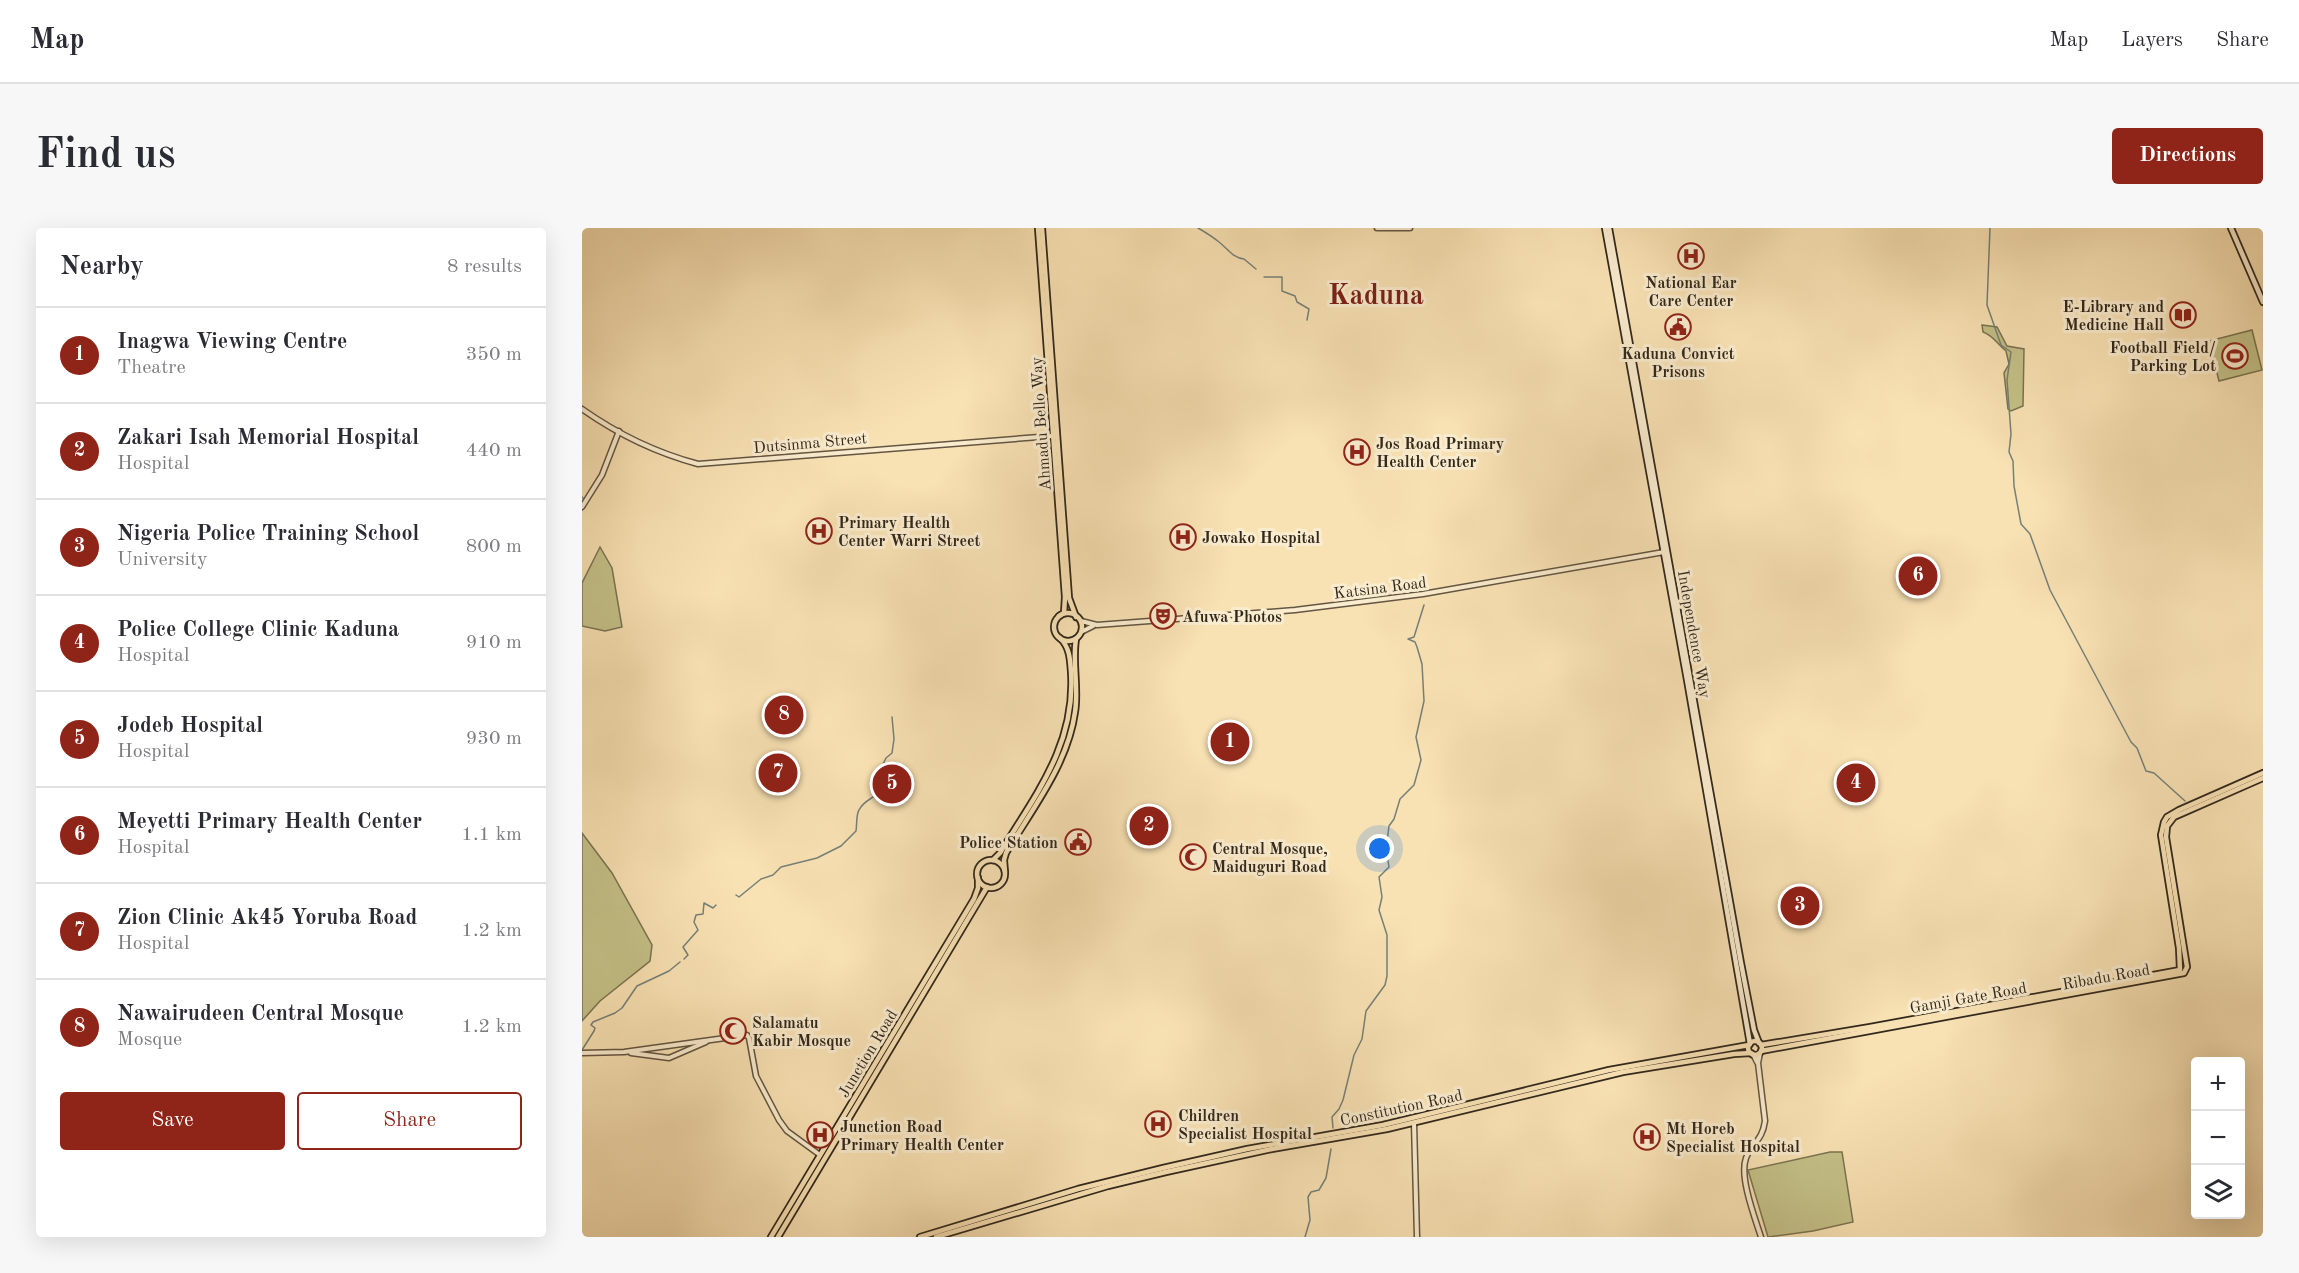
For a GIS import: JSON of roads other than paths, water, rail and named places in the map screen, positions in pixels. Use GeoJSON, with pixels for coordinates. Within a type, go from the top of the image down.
{"type":"FeatureCollection","features":[{"type":"Feature","properties":{"kind":"main road","name":"Ahmadu Bello Way"},"geometry":{"type":"LineString","coordinates":[[1040,228],[1052,436],[1065,603],[1064,613],[1059,616]]}},
{"type":"Feature","properties":{"kind":"main road","name":"Ahmadu Bello Way"},"geometry":{"type":"LineString","coordinates":[[1040,228],[1069,598],[1079,619]]}},
{"type":"Feature","properties":{"kind":"main road","name":"Independence Way"},"geometry":{"type":"LineString","coordinates":[[1607,228],[1749,1044]]}},
{"type":"Feature","properties":{"kind":"main road","name":"Independence Way"},"geometry":{"type":"LineString","coordinates":[[1607,228],[1741,963],[1760,1048]]}},
{"type":"Feature","properties":{"kind":"main road"},"geometry":{"type":"LineString","coordinates":[[2233,228],[2263,293]]}},
{"type":"Feature","properties":{"kind":"main road"},"geometry":{"type":"LineString","coordinates":[[2233,228],[2263,302]]}},
{"type":"Feature","properties":{"kind":"main road"},"geometry":{"type":"LineString","coordinates":[[1071,613],[1079,619],[1081,633],[1076,639],[1074,650],[1076,704],[1070,738],[1058,767],[1006,853],[1005,872],[1001,883],[994,887],[987,887],[978,878],[977,872],[982,864],[993,860],[1000,853],[1055,762],[1067,730],[1072,686],[1069,651],[1054,628],[1059,616],[1071,613]]}},
{"type":"Feature","properties":{"kind":"main road"},"geometry":{"type":"LineString","coordinates":[[1060,639],[1068,641],[1076,639]]}},
{"type":"Feature","properties":{"kind":"main road","name":"Gamji Gate Road"},"geometry":{"type":"LineString","coordinates":[[1760,1048],[2178,971],[2181,966],[2179,948],[2162,841],[2164,822],[2172,813],[2263,773]]}},
{"type":"Feature","properties":{"kind":"main road","name":"Ribadu Road"},"geometry":{"type":"LineString","coordinates":[[1760,1048],[1778,1048],[2184,973],[2187,967],[2166,837],[2167,826],[2174,817],[2263,778]]}},
{"type":"Feature","properties":{"kind":"main road"},"geometry":{"type":"LineString","coordinates":[[993,860],[1001,864],[1005,872]]}},
{"type":"Feature","properties":{"kind":"main road","name":"Junction Road"},"geometry":{"type":"LineString","coordinates":[[771,1237],[974,899],[978,888],[978,878]]}},
{"type":"Feature","properties":{"kind":"main road","name":"Junction Road"},"geometry":{"type":"LineString","coordinates":[[778,1237],[987,887]]}},
{"type":"Feature","properties":{"kind":"main road","name":"Constitution Road"},"geometry":{"type":"LineString","coordinates":[[920,1237],[1107,1181],[1247,1149],[1414,1123],[1468,1107],[1609,1070],[1749,1044],[1754,1041],[1760,1048],[1752,1054],[1734,1054],[1623,1072],[1468,1107],[1335,1135]]}},
{"type":"Feature","properties":{"kind":"main road"},"geometry":{"type":"LineString","coordinates":[[1749,1044],[1748,1048],[1752,1054]]}},
{"type":"Feature","properties":{"kind":"main road","name":"Constitution Road"},"geometry":{"type":"LineString","coordinates":[[936,1237],[1108,1185],[1327,1136]]}},
{"type":"Feature","properties":{"kind":"street"},"geometry":{"type":"LineString","coordinates":[[1377,228],[1410,228]]}},
{"type":"Feature","properties":{"kind":"street","name":"Dutsinma Street"},"geometry":{"type":"LineString","coordinates":[[582,409],[619,431],[665,453],[698,464],[1052,436]]}},
{"type":"Feature","properties":{"kind":"street"},"geometry":{"type":"LineString","coordinates":[[582,507],[602,475],[619,431]]}},
{"type":"Feature","properties":{"kind":"street","name":"Katsina Road"},"geometry":{"type":"LineString","coordinates":[[1081,633],[1096,626],[1295,610],[1423,594],[1664,552]]}},
{"type":"Feature","properties":{"kind":"street","name":"Katsina Road"},"geometry":{"type":"LineString","coordinates":[[1079,619],[1096,626]]}},
{"type":"Feature","properties":{"kind":"street"},"geometry":{"type":"LineString","coordinates":[[583,1053],[624,1052],[749,1036],[756,1076],[779,1120],[787,1131],[820,1155]]}},
{"type":"Feature","properties":{"kind":"street"},"geometry":{"type":"LineString","coordinates":[[624,1052],[669,1058],[712,1039]]}},
{"type":"Feature","properties":{"kind":"street"},"geometry":{"type":"LineString","coordinates":[[1760,1048],[1758,1063],[1764,1128],[1762,1137],[1749,1153],[1745,1163],[1748,1196],[1761,1237]]}},
{"type":"Feature","properties":{"kind":"street"},"geometry":{"type":"LineString","coordinates":[[1752,1054],[1758,1063]]}},
{"type":"Feature","properties":{"kind":"street"},"geometry":{"type":"LineString","coordinates":[[1414,1123],[1417,1237]]}},
{"type":"Feature","properties":{"kind":"waterway"},"geometry":{"type":"LineString","coordinates":[[1198,228],[1256,269]]}},
{"type":"Feature","properties":{"kind":"waterway"},"geometry":{"type":"LineString","coordinates":[[1990,228],[1987,305],[2001,345],[2011,352],[2007,380],[2011,434],[2009,452],[2013,461],[2014,486],[2021,524],[2030,534],[2050,590],[2131,742],[2137,748],[2146,771],[2154,773],[2185,801]]}},
{"type":"Feature","properties":{"kind":"waterway"},"geometry":{"type":"LineString","coordinates":[[1264,277],[1282,277],[1282,291],[1295,296],[1297,302],[1309,309],[1307,320]]}},
{"type":"Feature","properties":{"kind":"waterway"},"geometry":{"type":"LineString","coordinates":[[1333,1128],[1332,1117],[1343,1100],[1354,1055],[1362,1039],[1366,1011],[1385,985],[1387,976],[1387,935],[1379,910],[1382,897],[1379,877],[1389,867],[1386,849],[1389,826],[1394,819],[1400,799],[1414,785],[1421,760],[1416,737],[1424,701],[1422,664],[1415,642],[1408,639],[1414,637],[1424,605]]}},
{"type":"Feature","properties":{"kind":"waterway"},"geometry":{"type":"LineString","coordinates":[[879,772],[886,758],[892,753],[894,739],[892,717]]}},
{"type":"Feature","properties":{"kind":"waterway"},"geometry":{"type":"LineString","coordinates":[[736,895],[739,897],[761,879],[773,875],[781,867],[817,858],[841,846],[856,831],[858,812],[865,802],[875,796],[878,782]]}},
{"type":"Feature","properties":{"kind":"waterway"},"geometry":{"type":"LineString","coordinates":[[684,959],[688,955],[683,947],[698,930],[694,922],[696,915],[703,914],[704,903],[713,908],[716,905]]}},
{"type":"Feature","properties":{"kind":"waterway"},"geometry":{"type":"LineString","coordinates":[[582,1050],[594,1031],[595,1028],[591,1025],[593,1022],[615,1013],[622,1008],[637,986],[669,971],[680,962]]}},
{"type":"Feature","properties":{"kind":"waterway"},"geometry":{"type":"LineString","coordinates":[[1305,1237],[1310,1220],[1308,1197],[1311,1192],[1319,1190],[1326,1178],[1331,1149]]}},
{"type":"Feature","properties":{"kind":"place","name":"National Ear Care Center"},"geometry":{"type":"Point","coordinates":[1691,256]}},
{"type":"Feature","properties":{"kind":"place","name":"E-Library and Medicine Hall"},"geometry":{"type":"Point","coordinates":[2183,315]}},
{"type":"Feature","properties":{"kind":"place","name":"Kaduna Convict Prisons"},"geometry":{"type":"Point","coordinates":[1678,327]}},
{"type":"Feature","properties":{"kind":"place","name":"Football Field/ Parking Lot"},"geometry":{"type":"Point","coordinates":[2235,356]}},
{"type":"Feature","properties":{"kind":"place","name":"Jos Road Primary Health Center"},"geometry":{"type":"Point","coordinates":[1357,452]}},
{"type":"Feature","properties":{"kind":"place","name":"Primary Health Center Warri Street"},"geometry":{"type":"Point","coordinates":[819,531]}},
{"type":"Feature","properties":{"kind":"place","name":"Jowako Hospital"},"geometry":{"type":"Point","coordinates":[1183,537]}},
{"type":"Feature","properties":{"kind":"place","name":"Meyetti Primary Health Center"},"geometry":{"type":"Point","coordinates":[1918,576]}},
{"type":"Feature","properties":{"kind":"place","name":"Afuwa Photos"},"geometry":{"type":"Point","coordinates":[1163,616]}},
{"type":"Feature","properties":{"kind":"place","name":"Nawairudeen Central Mosque"},"geometry":{"type":"Point","coordinates":[784,715]}},
{"type":"Feature","properties":{"kind":"place","name":"Inagwa Viewing Centre"},"geometry":{"type":"Point","coordinates":[1230,742]}},
{"type":"Feature","properties":{"kind":"place","name":"Zion Clinic Ak45 Yoruba Road"},"geometry":{"type":"Point","coordinates":[778,773]}},
{"type":"Feature","properties":{"kind":"place","name":"Police College Clinic Kaduna"},"geometry":{"type":"Point","coordinates":[1856,783]}},
{"type":"Feature","properties":{"kind":"place","name":"Jodeb Hospital"},"geometry":{"type":"Point","coordinates":[892,784]}},
{"type":"Feature","properties":{"kind":"place","name":"Zakari Isah Memorial Hospital"},"geometry":{"type":"Point","coordinates":[1149,826]}},
{"type":"Feature","properties":{"kind":"place","name":"Police Station"},"geometry":{"type":"Point","coordinates":[1078,842]}},
{"type":"Feature","properties":{"kind":"place","name":"Central Mosque, Maiduguri Road"},"geometry":{"type":"Point","coordinates":[1193,857]}},
{"type":"Feature","properties":{"kind":"place","name":"Nigeria Police Training School"},"geometry":{"type":"Point","coordinates":[1800,906]}},
{"type":"Feature","properties":{"kind":"place","name":"Salamatu Kabir Mosque"},"geometry":{"type":"Point","coordinates":[733,1031]}},
{"type":"Feature","properties":{"kind":"place","name":"Children Specialist Hospital"},"geometry":{"type":"Point","coordinates":[1158,1124]}},
{"type":"Feature","properties":{"kind":"place","name":"Junction Road Primary Health Center"},"geometry":{"type":"Point","coordinates":[820,1135]}},
{"type":"Feature","properties":{"kind":"place","name":"Mt Horeb Specialist Hospital"},"geometry":{"type":"Point","coordinates":[1647,1137]}},
{"type":"Feature","properties":{"kind":"district","name":"Kaduna"},"geometry":{"type":"Point","coordinates":[1376,294]}}]}
